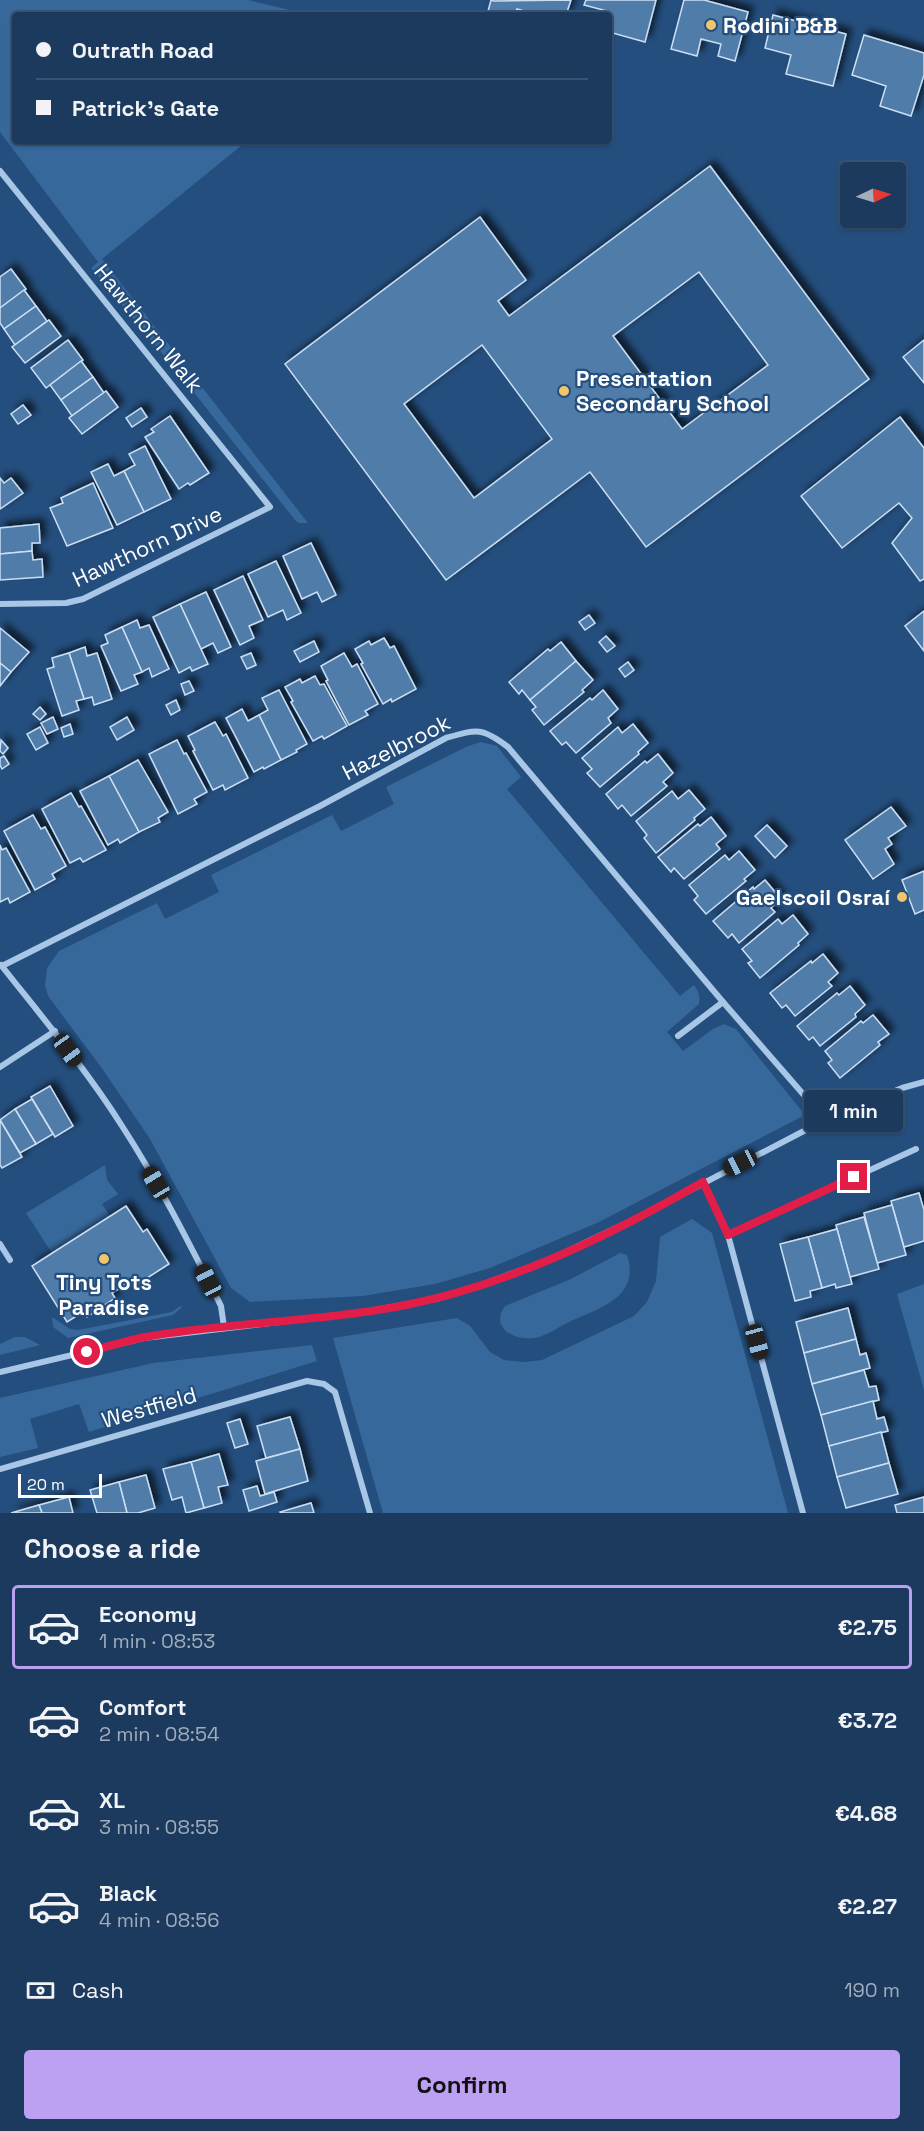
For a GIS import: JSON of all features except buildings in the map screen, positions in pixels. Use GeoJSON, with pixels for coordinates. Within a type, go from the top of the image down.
{"type":"FeatureCollection","features":[{"type":"Feature","properties":{"kind":"street","name":"Hawthorn Walk"},"geometry":{"type":"LineString","coordinates":[[0,171],[270,507]]}},
{"type":"Feature","properties":{"kind":"street","name":"Hawthorn Drive"},"geometry":{"type":"LineString","coordinates":[[0,604],[66,603],[82,599],[270,507]]}},
{"type":"Feature","properties":{"kind":"street","name":"Hazelbrook"},"geometry":{"type":"LineString","coordinates":[[1,965],[320,806],[446,738],[468,732],[488,732],[508,747],[803,1094]]}},
{"type":"Feature","properties":{"kind":"street"},"geometry":{"type":"LineString","coordinates":[[1,965],[55,1031],[121,1125],[156,1183],[221,1306],[224,1327]]}},
{"type":"Feature","properties":{"kind":"street"},"geometry":{"type":"LineString","coordinates":[[678,1036],[723,1002]]}},
{"type":"Feature","properties":{"kind":"street"},"geometry":{"type":"LineString","coordinates":[[0,1067],[55,1031]]}},
{"type":"Feature","properties":{"kind":"street"},"geometry":{"type":"LineString","coordinates":[[0,1372],[144,1338],[364,1312],[436,1299],[470,1289],[549,1260],[633,1220],[823,1121],[902,1088],[924,1082]]}},
{"type":"Feature","properties":{"kind":"street"},"geometry":{"type":"LineString","coordinates":[[728,1235],[916,1149]]}},
{"type":"Feature","properties":{"kind":"street"},"geometry":{"type":"LineString","coordinates":[[703,1182],[728,1235],[803,1513]]}},
{"type":"Feature","properties":{"kind":"street"},"geometry":{"type":"LineString","coordinates":[[0,1244],[10,1260]]}},
{"type":"Feature","properties":{"kind":"street","name":"Westfield"},"geometry":{"type":"LineString","coordinates":[[0,1469],[307,1381],[324,1383],[335,1392],[370,1513]]}},
{"type":"Feature","properties":{"kind":"shaded area"},"geometry":{"type":"Polygon","coordinates":[[[0,0],[248,0],[298,12],[12,12],[12,144],[243,144],[102,259],[308,523],[299,523],[295,520],[180,375],[91,268],[98,262],[0,132],[0,0]]]}},
{"type":"Feature","properties":{"kind":"shaded area"},"geometry":{"type":"Polygon","coordinates":[[[481,742],[497,746],[521,777],[507,789],[680,996],[694,985],[696,987],[699,1004],[667,1032],[683,1051],[713,1029],[724,1024],[736,1029],[805,1115],[599,1222],[490,1268],[435,1284],[363,1296],[250,1302],[231,1288],[150,1139],[101,1067],[48,996],[45,986],[47,968],[59,951],[157,903],[165,919],[219,892],[211,875],[332,815],[341,831],[394,804],[386,787],[468,746],[481,742]]]}},
{"type":"Feature","properties":{"kind":"shaded area"},"geometry":{"type":"Polygon","coordinates":[[[105,1165],[107,1180],[118,1194],[102,1204],[110,1216],[52,1253],[26,1213],[105,1165]]]}},
{"type":"Feature","properties":{"kind":"shaded area"},"geometry":{"type":"Polygon","coordinates":[[[692,1219],[712,1233],[788,1513],[383,1513],[333,1338],[457,1318],[470,1326],[490,1352],[504,1360],[524,1362],[542,1360],[634,1316],[647,1302],[656,1281],[660,1237],[692,1219]]]}},
{"type":"Feature","properties":{"kind":"shaded area"},"geometry":{"type":"Polygon","coordinates":[[[620,1253],[627,1255],[630,1270],[628,1282],[623,1291],[604,1306],[535,1338],[512,1335],[502,1327],[501,1314],[505,1306],[571,1279],[620,1253]]]}},
{"type":"Feature","properties":{"kind":"shaded area"},"geometry":{"type":"Polygon","coordinates":[[[924,1284],[924,1390],[897,1294],[924,1284]]]}},
{"type":"Feature","properties":{"kind":"shaded area"},"geometry":{"type":"Polygon","coordinates":[[[182,1307],[173,1315],[68,1338],[53,1327],[52,1317],[70,1329],[78,1330],[172,1312],[182,1307]]]}},
{"type":"Feature","properties":{"kind":"shaded area"},"geometry":{"type":"Polygon","coordinates":[[[15,1337],[25,1337],[40,1345],[0,1355],[0,1344],[15,1337]]]}},
{"type":"Feature","properties":{"kind":"shaded area"},"geometry":{"type":"Polygon","coordinates":[[[312,1345],[317,1361],[89,1432],[79,1404],[30,1419],[38,1448],[0,1457],[0,1398],[153,1363],[312,1345]]]}},
{"type":"Feature","properties":{"kind":"place","name":"Rodini B&B"},"geometry":{"type":"Point","coordinates":[711,25]}},
{"type":"Feature","properties":{"kind":"place","name":"Presentation Secondary School"},"geometry":{"type":"Point","coordinates":[564,391]}},
{"type":"Feature","properties":{"kind":"place","name":"Gaelscoil Osraí"},"geometry":{"type":"Point","coordinates":[902,897]}},
{"type":"Feature","properties":{"kind":"place","name":"Tiny Tots Paradise"},"geometry":{"type":"Point","coordinates":[104,1259]}},
{"type":"Feature","properties":{"kind":"route"},"geometry":{"type":"LineString","coordinates":[[87,1352],[144,1338],[364,1312],[436,1299],[549,1260],[633,1220],[703,1182],[728,1235],[854,1177]]}}]}
